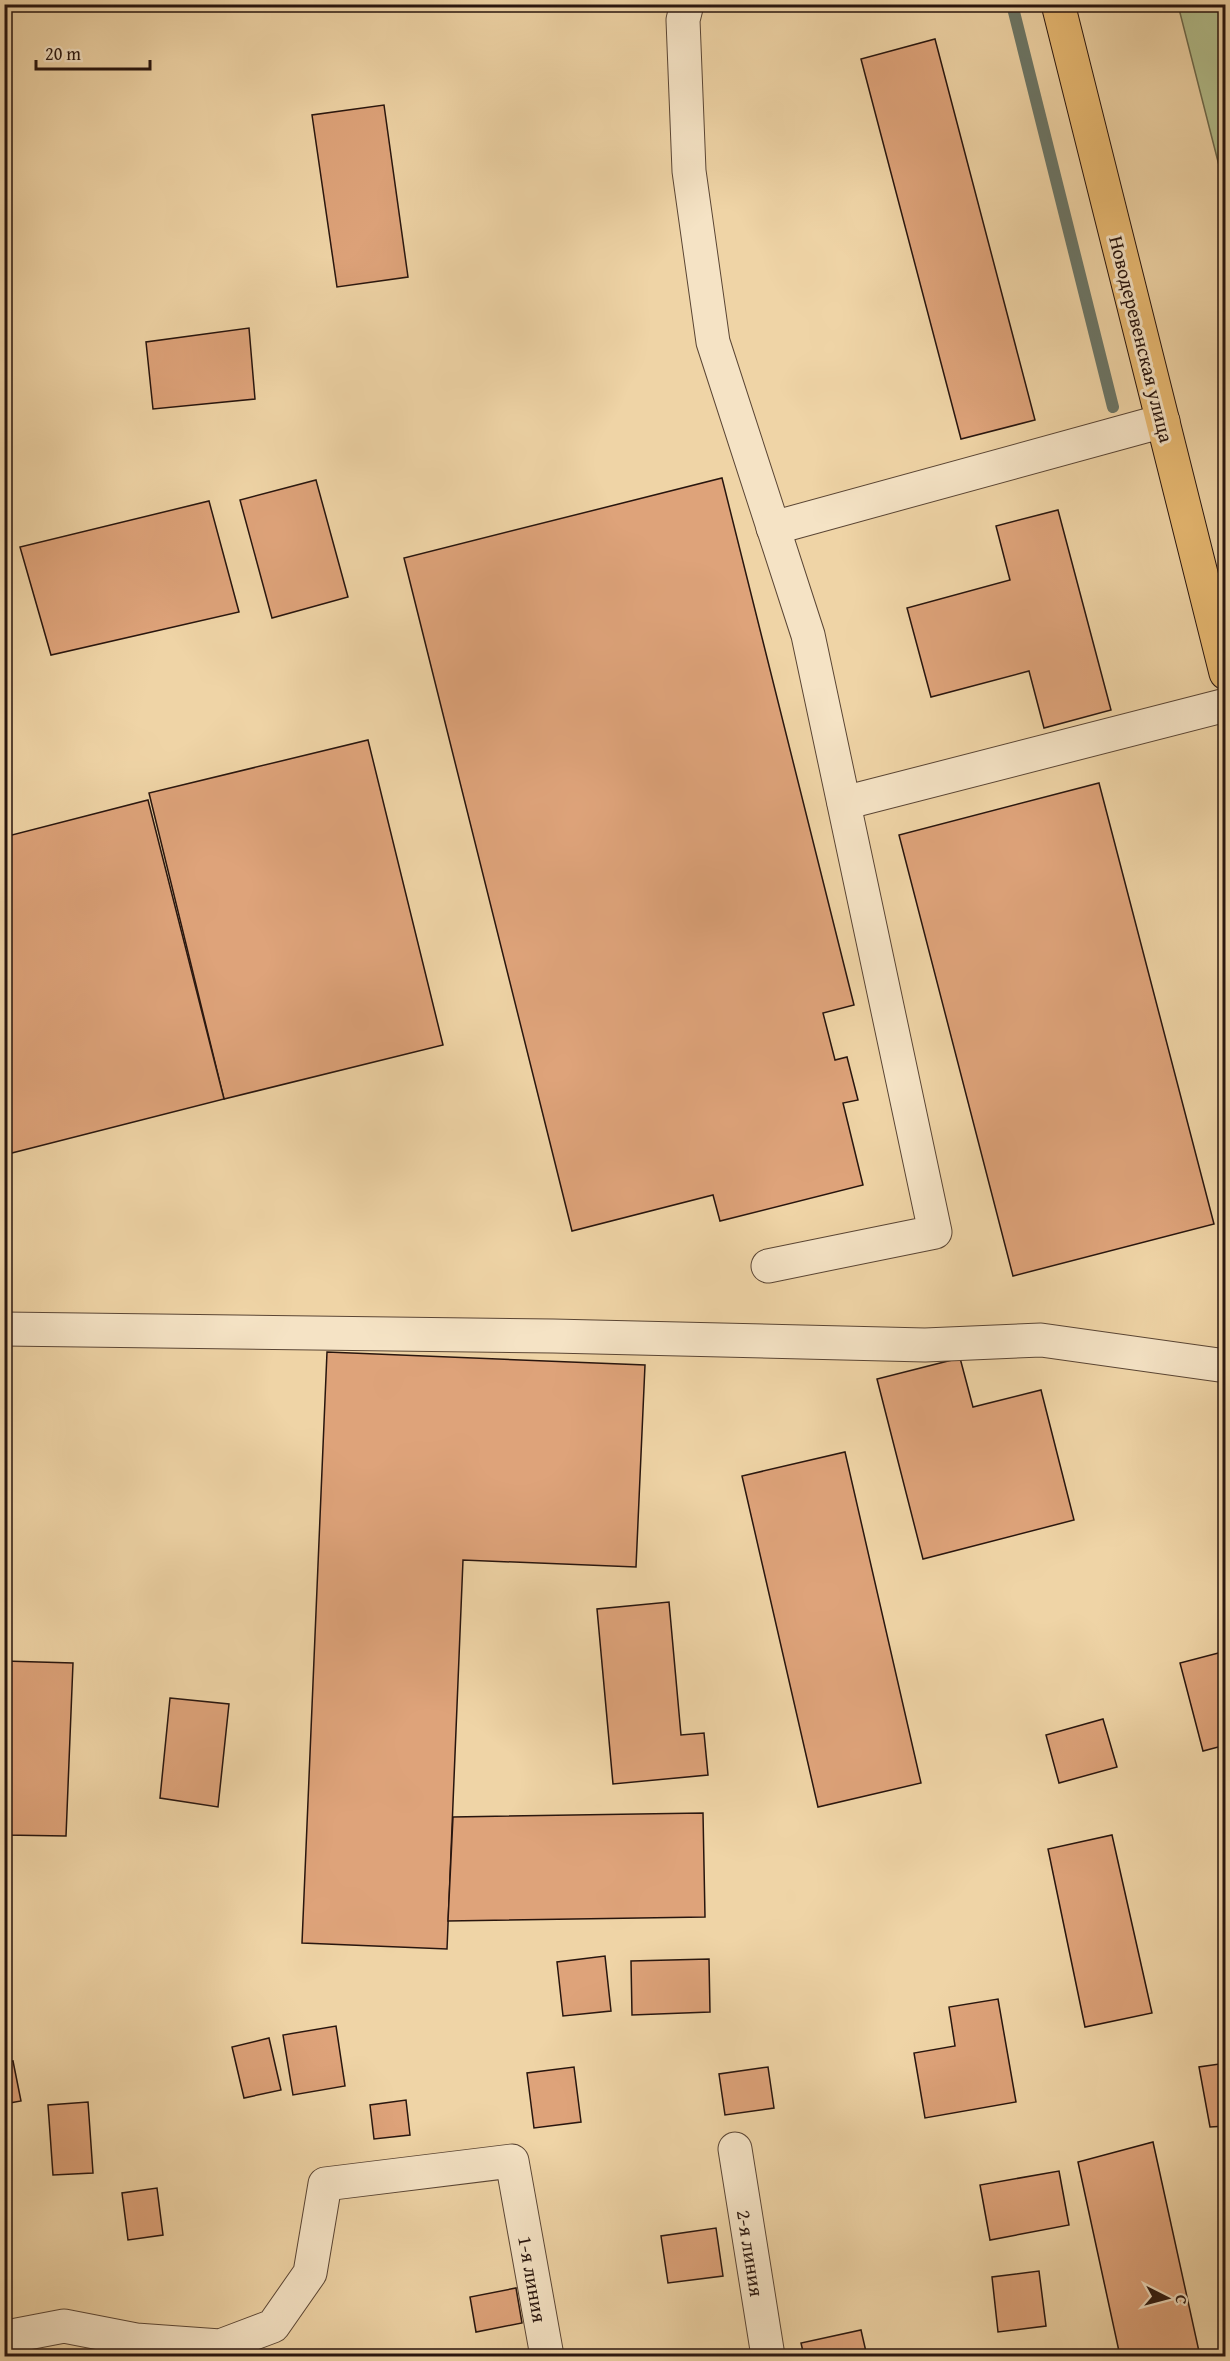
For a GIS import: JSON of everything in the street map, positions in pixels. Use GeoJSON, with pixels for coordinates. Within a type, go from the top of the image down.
{"type":"FeatureCollection","features":[{"type":"Feature","properties":{"kind":"main road","name":"Новодеревенская улица"},"geometry":{"type":"LineString","coordinates":[[1058,4],[1225,672]]}},
{"type":"Feature","properties":{"kind":"lane"},"geometry":{"type":"LineString","coordinates":[[687,4],[683,20],[689,171],[713,342],[808,635],[935,1232],[768,1266]]}},
{"type":"Feature","properties":{"kind":"lane"},"geometry":{"type":"LineString","coordinates":[[773,528],[1163,421]]}},
{"type":"Feature","properties":{"kind":"lane"},"geometry":{"type":"LineString","coordinates":[[844,803],[1226,705]]}},
{"type":"Feature","properties":{"kind":"lane"},"geometry":{"type":"LineString","coordinates":[[4,1329],[553,1336],[924,1345],[1041,1340],[1226,1366]]}},
{"type":"Feature","properties":{"kind":"lane","name":"2-я линия"},"geometry":{"type":"LineString","coordinates":[[735,2149],[768,2356]]}},
{"type":"Feature","properties":{"kind":"lane","name":"1-я линия"},"geometry":{"type":"LineString","coordinates":[[139,2348],[220,2346],[273,2326],[310,2273],[325,2184],[512,2161],[547,2356]]}},
{"type":"Feature","properties":{"kind":"lane"},"geometry":{"type":"LineString","coordinates":[[4,2341],[17,2335],[64,2326],[139,2348]]}},
{"type":"Feature","properties":{"kind":"green space"},"geometry":{"type":"Polygon","coordinates":[[[1178,5],[1225,5],[1225,189],[1178,5]]]}},
{"type":"Feature","properties":{"kind":"building"},"geometry":{"type":"Polygon","coordinates":[[[935,39],[1035,420],[961,439],[861,59],[935,39]]]}},
{"type":"Feature","properties":{"kind":"building"},"geometry":{"type":"Polygon","coordinates":[[[384,105],[408,277],[337,287],[312,115],[384,105]]]}},
{"type":"Feature","properties":{"kind":"building"},"geometry":{"type":"Polygon","coordinates":[[[249,328],[255,399],[153,409],[146,342],[249,328]]]}},
{"type":"Feature","properties":{"kind":"building"},"geometry":{"type":"Polygon","coordinates":[[[722,478],[854,1005],[823,1013],[835,1060],[847,1057],[858,1100],[843,1103],[863,1185],[720,1221],[713,1195],[572,1231],[404,558],[722,478]]]}},
{"type":"Feature","properties":{"kind":"building"},"geometry":{"type":"Polygon","coordinates":[[[316,480],[348,597],[272,618],[240,500],[316,480]]]}},
{"type":"Feature","properties":{"kind":"building"},"geometry":{"type":"Polygon","coordinates":[[[209,501],[239,612],[51,655],[20,547],[209,501]]]}},
{"type":"Feature","properties":{"kind":"building"},"geometry":{"type":"Polygon","coordinates":[[[1058,510],[1111,710],[1044,728],[1029,671],[931,697],[907,608],[1010,580],[996,526],[1058,510]]]}},
{"type":"Feature","properties":{"kind":"building"},"geometry":{"type":"Polygon","coordinates":[[[368,740],[443,1045],[224,1099],[149,793],[368,740]]]}},
{"type":"Feature","properties":{"kind":"building"},"geometry":{"type":"Polygon","coordinates":[[[1099,783],[1214,1224],[1013,1276],[899,835],[1099,783]]]}},
{"type":"Feature","properties":{"kind":"building"},"geometry":{"type":"Polygon","coordinates":[[[148,800],[224,1099],[4,1155],[4,837],[148,800]]]}},
{"type":"Feature","properties":{"kind":"building"},"geometry":{"type":"Polygon","coordinates":[[[327,1352],[645,1365],[636,1567],[463,1560],[447,1949],[302,1943],[327,1352]]]}},
{"type":"Feature","properties":{"kind":"building"},"geometry":{"type":"Polygon","coordinates":[[[960,1358],[973,1407],[1041,1390],[1074,1520],[923,1559],[877,1379],[960,1358]]]}},
{"type":"Feature","properties":{"kind":"building"},"geometry":{"type":"Polygon","coordinates":[[[845,1452],[921,1783],[818,1807],[742,1476],[845,1452]]]}},
{"type":"Feature","properties":{"kind":"building"},"geometry":{"type":"Polygon","coordinates":[[[669,1602],[681,1735],[704,1733],[708,1775],[613,1784],[597,1609],[669,1602]]]}},
{"type":"Feature","properties":{"kind":"building"},"geometry":{"type":"Polygon","coordinates":[[[1226,1651],[1226,1745],[1203,1751],[1180,1663],[1226,1651]]]}},
{"type":"Feature","properties":{"kind":"building"},"geometry":{"type":"Polygon","coordinates":[[[4,1661],[73,1663],[66,1836],[4,1835],[4,1661]]]}},
{"type":"Feature","properties":{"kind":"building"},"geometry":{"type":"Polygon","coordinates":[[[170,1698],[229,1704],[218,1807],[160,1798],[170,1698]]]}},
{"type":"Feature","properties":{"kind":"building"},"geometry":{"type":"Polygon","coordinates":[[[1103,1719],[1117,1767],[1059,1783],[1046,1735],[1103,1719]]]}},
{"type":"Feature","properties":{"kind":"building"},"geometry":{"type":"Polygon","coordinates":[[[703,1813],[705,1917],[448,1921],[453,1817],[703,1813]]]}},
{"type":"Feature","properties":{"kind":"building"},"geometry":{"type":"Polygon","coordinates":[[[1112,1835],[1152,2013],[1085,2027],[1048,1849],[1112,1835]]]}},
{"type":"Feature","properties":{"kind":"building"},"geometry":{"type":"Polygon","coordinates":[[[605,1956],[611,2011],[563,2016],[557,1962],[605,1956]]]}},
{"type":"Feature","properties":{"kind":"building"},"geometry":{"type":"Polygon","coordinates":[[[709,1959],[710,2012],[632,2015],[631,1961],[709,1959]]]}},
{"type":"Feature","properties":{"kind":"building"},"geometry":{"type":"Polygon","coordinates":[[[998,1999],[1016,2102],[925,2118],[914,2053],[955,2046],[949,2007],[998,1999]]]}},
{"type":"Feature","properties":{"kind":"building"},"geometry":{"type":"Polygon","coordinates":[[[336,2026],[345,2086],[293,2095],[283,2035],[336,2026]]]}},
{"type":"Feature","properties":{"kind":"building"},"geometry":{"type":"Polygon","coordinates":[[[269,2038],[281,2090],[244,2098],[232,2047],[269,2038]]]}},
{"type":"Feature","properties":{"kind":"building"},"geometry":{"type":"Polygon","coordinates":[[[13,2061],[21,2101],[4,2104],[4,2063],[13,2061]]]}},
{"type":"Feature","properties":{"kind":"building"},"geometry":{"type":"Polygon","coordinates":[[[1226,2063],[1226,2126],[1210,2127],[1199,2067],[1226,2063]]]}},
{"type":"Feature","properties":{"kind":"building"},"geometry":{"type":"Polygon","coordinates":[[[574,2067],[581,2122],[534,2128],[527,2073],[574,2067]]]}},
{"type":"Feature","properties":{"kind":"building"},"geometry":{"type":"Polygon","coordinates":[[[768,2067],[774,2108],[725,2115],[719,2074],[768,2067]]]}},
{"type":"Feature","properties":{"kind":"building"},"geometry":{"type":"Polygon","coordinates":[[[406,2100],[410,2135],[374,2139],[370,2105],[406,2100]]]}},
{"type":"Feature","properties":{"kind":"building"},"geometry":{"type":"Polygon","coordinates":[[[88,2102],[93,2173],[53,2175],[48,2105],[88,2102]]]}},
{"type":"Feature","properties":{"kind":"building"},"geometry":{"type":"Polygon","coordinates":[[[1153,2142],[1200,2356],[1120,2356],[1078,2162],[1153,2142]]]}},
{"type":"Feature","properties":{"kind":"building"},"geometry":{"type":"Polygon","coordinates":[[[1059,2171],[1069,2225],[990,2240],[980,2185],[1059,2171]]]}},
{"type":"Feature","properties":{"kind":"building"},"geometry":{"type":"Polygon","coordinates":[[[157,2188],[163,2235],[128,2240],[122,2193],[157,2188]]]}},
{"type":"Feature","properties":{"kind":"building"},"geometry":{"type":"Polygon","coordinates":[[[716,2228],[723,2276],[668,2283],[661,2236],[716,2228]]]}},
{"type":"Feature","properties":{"kind":"building"},"geometry":{"type":"Polygon","coordinates":[[[1039,2271],[1046,2326],[998,2332],[992,2277],[1039,2271]]]}},
{"type":"Feature","properties":{"kind":"building"},"geometry":{"type":"Polygon","coordinates":[[[516,2288],[522,2323],[476,2332],[470,2297],[516,2288]]]}},
{"type":"Feature","properties":{"kind":"building"},"geometry":{"type":"Polygon","coordinates":[[[861,2330],[867,2356],[804,2356],[801,2343],[861,2330]]]}},
{"type":"Feature","properties":{"kind":"waterway"},"geometry":{"type":"LineString","coordinates":[[1012,4],[1113,407]]}}]}
